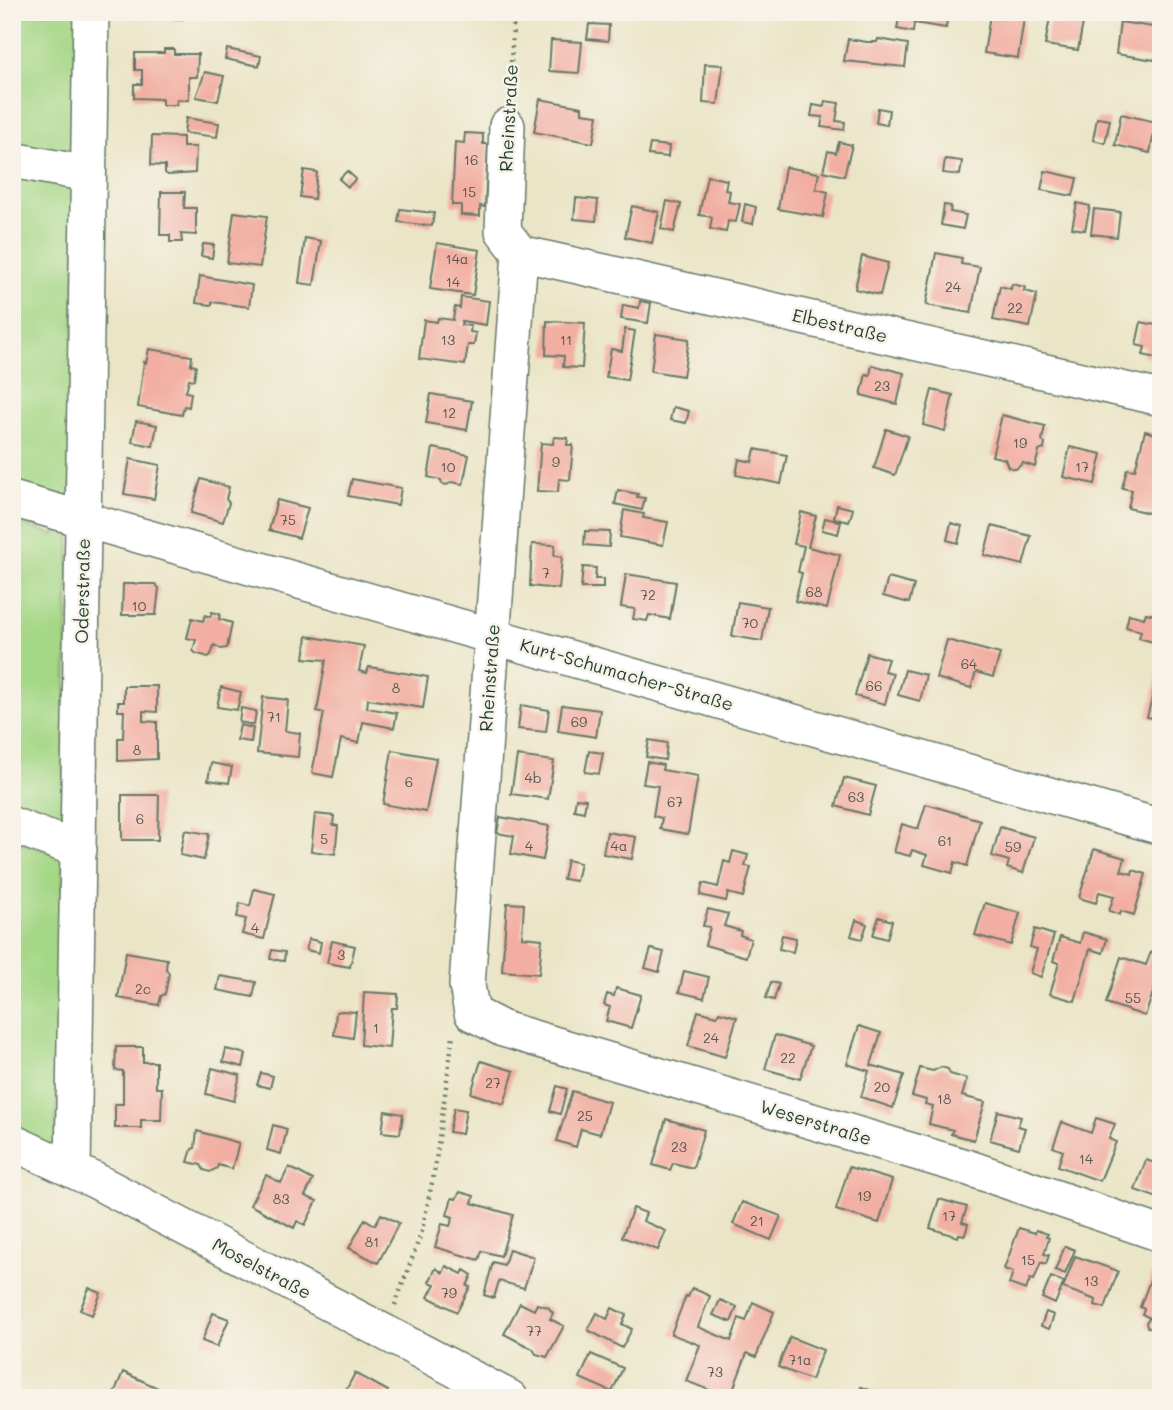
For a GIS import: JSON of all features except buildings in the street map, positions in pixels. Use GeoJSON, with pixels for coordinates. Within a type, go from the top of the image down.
{"type":"FeatureCollection","features":[{"type":"Feature","properties":{"kind":"street","name":"Oderstraße"},"geometry":{"type":"LineString","coordinates":[[73,1170],[91,12]]}},
{"type":"Feature","properties":{"kind":"street","name":"Rheinstraße"},"geometry":{"type":"LineString","coordinates":[[472,1013],[467,985],[520,253],[503,231],[507,126]]}},
{"type":"Feature","properties":{"kind":"street"},"geometry":{"type":"LineString","coordinates":[[12,160],[88,174]]}},
{"type":"Feature","properties":{"kind":"street","name":"Elbestraße"},"geometry":{"type":"LineString","coordinates":[[520,253],[1161,398]]}},
{"type":"Feature","properties":{"kind":"street","name":"Kurt-Schumacher-Straße"},"geometry":{"type":"LineString","coordinates":[[12,499],[1161,827]]}},
{"type":"Feature","properties":{"kind":"street"},"geometry":{"type":"LineString","coordinates":[[12,825],[79,850]]}},
{"type":"Feature","properties":{"kind":"street","name":"Weserstraße"},"geometry":{"type":"LineString","coordinates":[[472,1013],[503,1030],[969,1168],[1161,1234]]}},
{"type":"Feature","properties":{"kind":"street","name":"Moselstraße"},"geometry":{"type":"LineString","coordinates":[[12,1142],[73,1170],[373,1341],[510,1398]]}},
{"type":"Feature","properties":{"kind":"path","name":"Rheinstraße"},"geometry":{"type":"LineString","coordinates":[[507,126],[514,12]]}},
{"type":"Feature","properties":{"kind":"path"},"geometry":{"type":"LineString","coordinates":[[373,1341],[399,1298],[422,1231],[435,1168],[453,1033],[472,1013]]}},
{"type":"Feature","properties":{"kind":"green space"},"geometry":{"type":"Polygon","coordinates":[[[17,12],[80,12],[71,509],[12,491],[12,160],[17,12]]]}},
{"type":"Feature","properties":{"kind":"green space"},"geometry":{"type":"Polygon","coordinates":[[[12,521],[55,535],[58,523],[70,530],[63,829],[12,817],[12,521]]]}},
{"type":"Feature","properties":{"kind":"green space"},"geometry":{"type":"Polygon","coordinates":[[[12,839],[64,856],[56,1143],[49,1146],[12,1136],[12,839]]]}}]}
